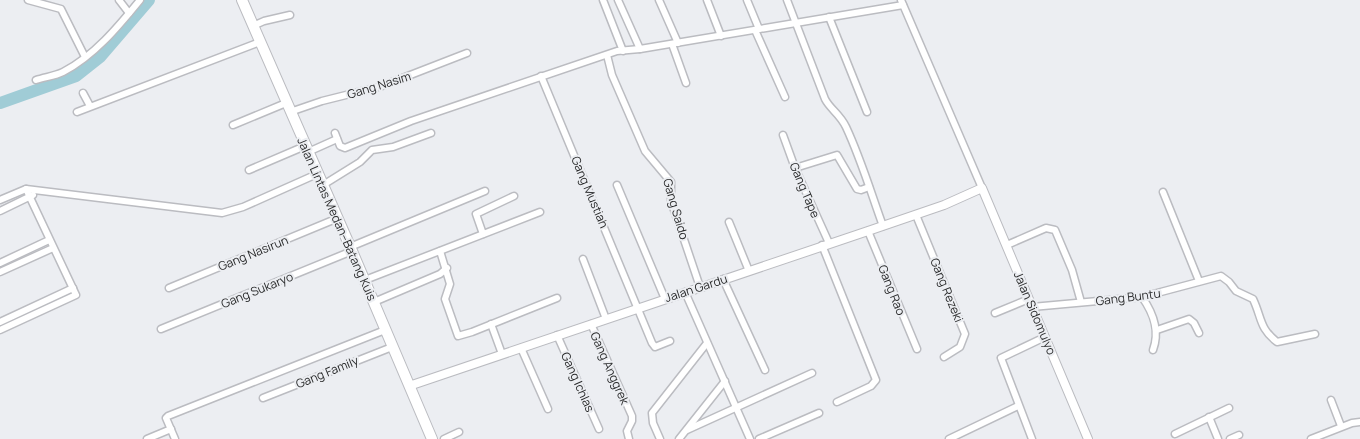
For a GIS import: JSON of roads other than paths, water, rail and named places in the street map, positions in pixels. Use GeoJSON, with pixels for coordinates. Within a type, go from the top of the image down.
{"type":"FeatureCollection","features":[{"type":"Feature","properties":{"kind":"highway","name":"Jalan Lintas Medan–Batang Kuis"},"geometry":{"type":"LineString","coordinates":[[242,0],[365,280],[432,439]]}},
{"type":"Feature","properties":{"kind":"street"},"geometry":{"type":"LineString","coordinates":[[119,0],[129,13]]}},
{"type":"Feature","properties":{"kind":"street"},"geometry":{"type":"LineString","coordinates":[[36,80],[60,73],[85,57],[119,27],[140,0]]}},
{"type":"Feature","properties":{"kind":"street"},"geometry":{"type":"LineString","coordinates":[[603,0],[623,51]]}},
{"type":"Feature","properties":{"kind":"street"},"geometry":{"type":"LineString","coordinates":[[618,0],[640,49]]}},
{"type":"Feature","properties":{"kind":"street"},"geometry":{"type":"LineString","coordinates":[[659,0],[675,43],[686,83]]}},
{"type":"Feature","properties":{"kind":"street"},"geometry":{"type":"LineString","coordinates":[[707,0],[721,36]]}},
{"type":"Feature","properties":{"kind":"street"},"geometry":{"type":"LineString","coordinates":[[747,0],[785,97]]}},
{"type":"Feature","properties":{"kind":"street"},"geometry":{"type":"LineString","coordinates":[[787,0],[825,99],[846,126],[883,226]]}},
{"type":"Feature","properties":{"kind":"street"},"geometry":{"type":"LineString","coordinates":[[31,1],[61,9],[85,57]]}},
{"type":"Feature","properties":{"kind":"street"},"geometry":{"type":"LineString","coordinates":[[249,170],[307,149],[336,136],[340,146],[345,148],[411,121],[606,55],[829,17],[902,2],[982,188]]}},
{"type":"Feature","properties":{"kind":"street"},"geometry":{"type":"LineString","coordinates":[[253,26],[264,21],[290,15]]}},
{"type":"Feature","properties":{"kind":"street"},"geometry":{"type":"LineString","coordinates":[[829,17],[867,112]]}},
{"type":"Feature","properties":{"kind":"street"},"geometry":{"type":"LineString","coordinates":[[77,112],[260,42]]}},
{"type":"Feature","properties":{"kind":"street","name":"Gang Nasim"},"geometry":{"type":"LineString","coordinates":[[233,125],[288,107],[322,101],[382,86],[467,53]]}},
{"type":"Feature","properties":{"kind":"street","name":"Gang Saido"},"geometry":{"type":"LineString","coordinates":[[606,55],[612,75],[645,151],[671,182],[671,201],[700,286]]}},
{"type":"Feature","properties":{"kind":"street","name":"Gang Mustiah"},"geometry":{"type":"LineString","coordinates":[[541,76],[654,346],[670,341]]}},
{"type":"Feature","properties":{"kind":"street"},"geometry":{"type":"LineString","coordinates":[[83,93],[90,106]]}},
{"type":"Feature","properties":{"kind":"street"},"geometry":{"type":"LineString","coordinates":[[322,185],[360,162],[372,150],[393,147],[431,133]]}},
{"type":"Feature","properties":{"kind":"street","name":"Gang Tape"},"geometry":{"type":"LineString","coordinates":[[783,135],[876,380],[871,386],[837,402]]}},
{"type":"Feature","properties":{"kind":"street"},"geometry":{"type":"LineString","coordinates":[[795,168],[838,155],[857,188],[861,190],[869,187]]}},
{"type":"Feature","properties":{"kind":"street"},"geometry":{"type":"LineString","coordinates":[[0,200],[26,189],[35,192],[222,213],[243,208],[317,174]]}},
{"type":"Feature","properties":{"kind":"street"},"geometry":{"type":"LineString","coordinates":[[618,185],[665,299]]}},
{"type":"Feature","properties":{"kind":"street","name":"Jalan Gardu"},"geometry":{"type":"LineString","coordinates":[[409,386],[700,286],[883,226],[982,188]]}},
{"type":"Feature","properties":{"kind":"street","name":"Jalan Sidomulyo"},"geometry":{"type":"LineString","coordinates":[[982,188],[1088,439]]}},
{"type":"Feature","properties":{"kind":"street"},"geometry":{"type":"LineString","coordinates":[[0,330],[75,296],[73,288],[26,189]]}},
{"type":"Feature","properties":{"kind":"street"},"geometry":{"type":"LineString","coordinates":[[0,211],[30,198],[35,192]]}},
{"type":"Feature","properties":{"kind":"street","name":"Gang Sukaryo"},"geometry":{"type":"LineString","coordinates":[[161,329],[486,192]]}},
{"type":"Feature","properties":{"kind":"street"},"geometry":{"type":"LineString","coordinates":[[1163,192],[1199,281]]}},
{"type":"Feature","properties":{"kind":"street"},"geometry":{"type":"LineString","coordinates":[[483,234],[476,214],[514,196]]}},
{"type":"Feature","properties":{"kind":"street"},"geometry":{"type":"LineString","coordinates":[[365,280],[540,212]]}},
{"type":"Feature","properties":{"kind":"street","name":"Gang Rezeki"},"geometry":{"type":"LineString","coordinates":[[916,214],[965,334],[960,347],[944,357]]}},
{"type":"Feature","properties":{"kind":"street","name":"Gang Nasirun"},"geometry":{"type":"LineString","coordinates":[[169,288],[338,218]]}},
{"type":"Feature","properties":{"kind":"street"},"geometry":{"type":"LineString","coordinates":[[729,222],[749,271]]}},
{"type":"Feature","properties":{"kind":"street"},"geometry":{"type":"LineString","coordinates":[[1007,246],[1046,228],[1052,228],[1065,250],[1081,302]]}},
{"type":"Feature","properties":{"kind":"street","name":"Gang Rao"},"geometry":{"type":"LineString","coordinates":[[868,231],[916,350]]}},
{"type":"Feature","properties":{"kind":"street"},"geometry":{"type":"LineString","coordinates":[[0,263],[50,240]]}},
{"type":"Feature","properties":{"kind":"street"},"geometry":{"type":"LineString","coordinates":[[0,272],[53,248]]}},
{"type":"Feature","properties":{"kind":"street"},"geometry":{"type":"LineString","coordinates":[[440,251],[447,268],[450,288],[445,299],[456,335],[472,332],[557,298]]}},
{"type":"Feature","properties":{"kind":"street"},"geometry":{"type":"LineString","coordinates":[[583,259],[606,318]]}},
{"type":"Feature","properties":{"kind":"street"},"geometry":{"type":"LineString","coordinates":[[374,302],[440,274],[447,268]]}},
{"type":"Feature","properties":{"kind":"street","name":"Gang Buntu"},"geometry":{"type":"LineString","coordinates":[[995,313],[1031,303],[1081,302],[1142,297],[1221,276],[1236,291],[1253,299],[1259,310],[1263,328],[1277,342],[1315,334]]}},
{"type":"Feature","properties":{"kind":"street"},"geometry":{"type":"LineString","coordinates":[[722,279],[765,370]]}},
{"type":"Feature","properties":{"kind":"street"},"geometry":{"type":"LineString","coordinates":[[0,322],[73,288]]}},
{"type":"Feature","properties":{"kind":"street"},"geometry":{"type":"LineString","coordinates":[[685,292],[750,439]]}},
{"type":"Feature","properties":{"kind":"street"},"geometry":{"type":"LineString","coordinates":[[1142,297],[1150,309],[1157,330],[1153,350]]}},
{"type":"Feature","properties":{"kind":"street"},"geometry":{"type":"LineString","coordinates":[[20,313],[24,320]]}},
{"type":"Feature","properties":{"kind":"street"},"geometry":{"type":"LineString","coordinates":[[1157,330],[1189,319],[1194,323],[1199,332]]}},
{"type":"Feature","properties":{"kind":"street"},"geometry":{"type":"LineString","coordinates":[[491,324],[502,354]]}},
{"type":"Feature","properties":{"kind":"street","name":"Gang Anggrek"},"geometry":{"type":"LineString","coordinates":[[591,324],[632,416],[632,421],[627,431],[629,439]]}},
{"type":"Feature","properties":{"kind":"street"},"geometry":{"type":"LineString","coordinates":[[175,439],[166,418],[168,416],[385,330]]}},
{"type":"Feature","properties":{"kind":"street","name":"Gang Ichlas"},"geometry":{"type":"LineString","coordinates":[[557,335],[598,429]]}},
{"type":"Feature","properties":{"kind":"street"},"geometry":{"type":"LineString","coordinates":[[1032,439],[1001,358],[1045,337]]}},
{"type":"Feature","properties":{"kind":"street"},"geometry":{"type":"LineString","coordinates":[[660,439],[653,423],[652,413],[707,343]]}},
{"type":"Feature","properties":{"kind":"street","name":"Gang Family"},"geometry":{"type":"LineString","coordinates":[[262,398],[392,347]]}},
{"type":"Feature","properties":{"kind":"street"},"geometry":{"type":"LineString","coordinates":[[521,348],[548,409]]}},
{"type":"Feature","properties":{"kind":"street"},"geometry":{"type":"LineString","coordinates":[[687,430],[737,409],[812,373]]}},
{"type":"Feature","properties":{"kind":"street"},"geometry":{"type":"LineString","coordinates":[[679,439],[725,381]]}},
{"type":"Feature","properties":{"kind":"street"},"geometry":{"type":"LineString","coordinates":[[1331,400],[1342,426]]}},
{"type":"Feature","properties":{"kind":"street"},"geometry":{"type":"LineString","coordinates":[[949,439],[1018,406]]}},
{"type":"Feature","properties":{"kind":"street"},"geometry":{"type":"LineString","coordinates":[[1175,434],[1229,408]]}},
{"type":"Feature","properties":{"kind":"street"},"geometry":{"type":"LineString","coordinates":[[759,439],[819,413]]}},
{"type":"Feature","properties":{"kind":"street"},"geometry":{"type":"LineString","coordinates":[[1209,417],[1218,439]]}},
{"type":"Feature","properties":{"kind":"street"},"geometry":{"type":"LineString","coordinates":[[1311,439],[1342,426],[1360,422]]}},
{"type":"Feature","properties":{"kind":"street"},"geometry":{"type":"LineString","coordinates":[[147,439],[171,429]]}},
{"type":"Feature","properties":{"kind":"street"},"geometry":{"type":"LineString","coordinates":[[444,439],[459,432]]}},
{"type":"Feature","properties":{"kind":"street"},"geometry":{"type":"LineString","coordinates":[[1230,439],[1239,435]]}},
{"type":"Feature","properties":{"kind":"waterway"},"geometry":{"type":"LineString","coordinates":[[0,103],[76,76],[100,57],[149,0]]}}]}
